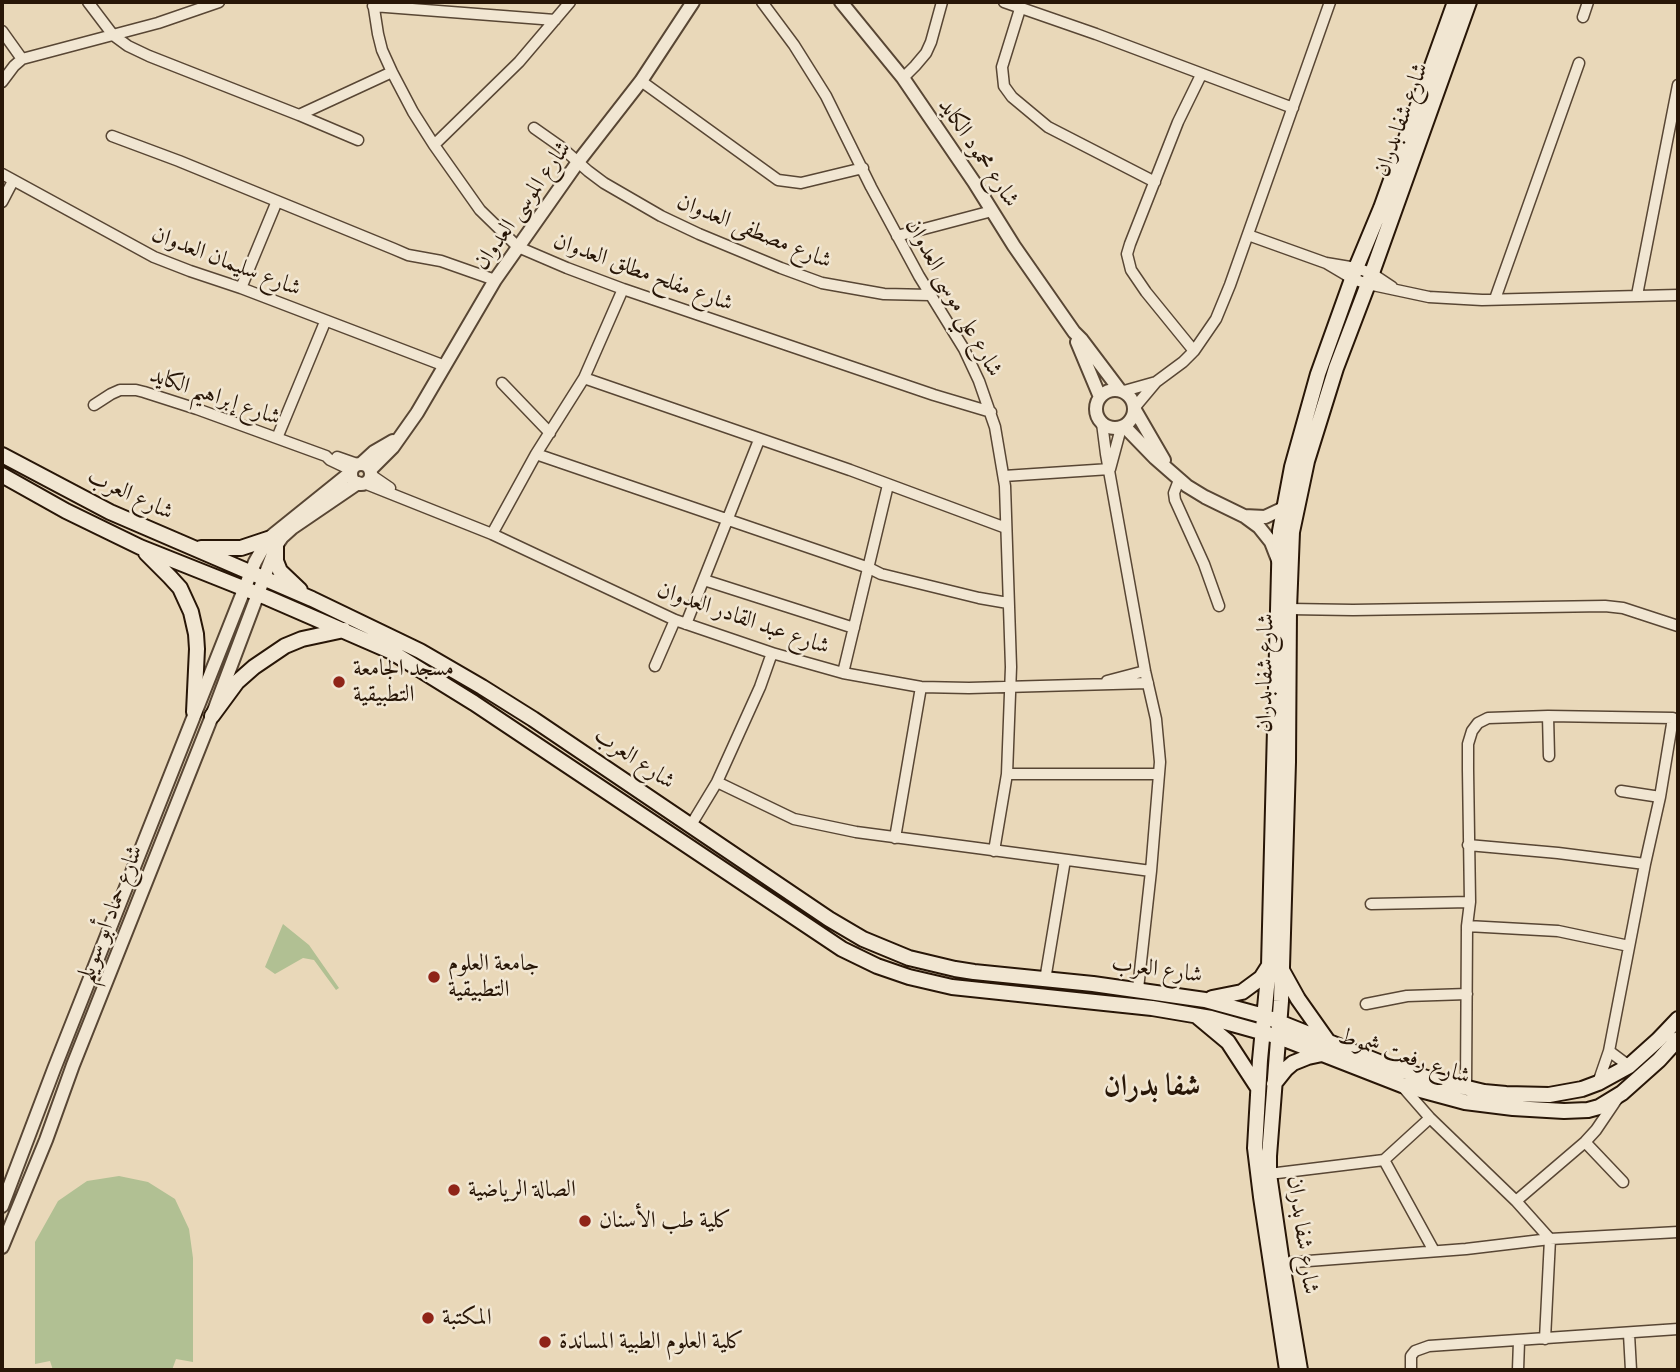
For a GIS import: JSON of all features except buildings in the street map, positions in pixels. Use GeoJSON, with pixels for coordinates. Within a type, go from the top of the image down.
{"type":"FeatureCollection","features":[{"type":"Feature","properties":{"kind":"main road","name":"شارع شفا بدران"},"geometry":{"type":"LineString","coordinates":[[1300,1370],[1269,1174],[1269,1134],[1280,1022],[1275,968],[1280,531],[1292,467],[1312,394],[1455,2]]}},
{"type":"Feature","properties":{"kind":"main road","name":"شارع شفا بدران"},"geometry":{"type":"LineString","coordinates":[[1287,1370],[1255,1147],[1262,1032],[1275,968],[1288,762],[1292,532],[1307,461],[1336,368],[1469,2]]}},
{"type":"Feature","properties":{"kind":"main road","name":"شارع العرب"},"geometry":{"type":"LineString","coordinates":[[2,455],[110,512],[312,599],[406,643],[533,719],[863,939],[891,951],[955,970],[1138,989],[1205,1000],[1264,1016]]}},
{"type":"Feature","properties":{"kind":"main road","name":"شارع العرب"},"geometry":{"type":"LineString","coordinates":[[2,475],[66,511],[140,547],[390,651],[634,809],[809,928],[842,949],[877,966],[952,987],[1194,1014],[1262,1032]]}},
{"type":"Feature","properties":{"kind":"main road"},"geometry":{"type":"LineString","coordinates":[[193,548],[241,548],[272,542],[281,571],[312,599]]}},
{"type":"Feature","properties":{"kind":"main road"},"geometry":{"type":"LineString","coordinates":[[140,547],[180,588],[191,612],[197,649],[194,712]]}},
{"type":"Feature","properties":{"kind":"main road"},"geometry":{"type":"LineString","coordinates":[[212,716],[237,682],[285,646],[310,637],[344,630]]}},
{"type":"Feature","properties":{"kind":"main road"},"geometry":{"type":"LineString","coordinates":[[1205,1000],[1242,992],[1275,968],[1298,999],[1325,1048],[1293,1062],[1274,1085]]}},
{"type":"Feature","properties":{"kind":"main road"},"geometry":{"type":"LineString","coordinates":[[1194,1014],[1228,1042],[1258,1088]]}},
{"type":"Feature","properties":{"kind":"main road","name":"شارع رفعت شموط"},"geometry":{"type":"LineString","coordinates":[[1264,1016],[1402,1085],[1465,1102],[1564,1111],[1599,1107],[1622,1093],[1678,1040]]}},
{"type":"Feature","properties":{"kind":"main road","name":"شارع رفعت شموط"},"geometry":{"type":"LineString","coordinates":[[1262,1032],[1466,1088],[1506,1094],[1540,1095],[1566,1093],[1598,1083],[1629,1066],[1678,1019]]}},
{"type":"Feature","properties":{"kind":"street"},"geometry":{"type":"LineString","coordinates":[[88,2],[119,41],[149,56],[358,140]]}},
{"type":"Feature","properties":{"kind":"street"},"geometry":{"type":"LineString","coordinates":[[2,82],[22,59],[158,23],[219,2]]}},
{"type":"Feature","properties":{"kind":"street"},"geometry":{"type":"LineString","coordinates":[[434,145],[519,62],[570,2]]}},
{"type":"Feature","properties":{"kind":"street","name":"شارع الموسى العدوان"},"geometry":{"type":"LineString","coordinates":[[243,589],[257,576],[272,542],[393,447],[417,413],[495,280],[578,162],[641,81],[693,2]]}},
{"type":"Feature","properties":{"kind":"street","name":"شارع علي موسى العدوان"},"geometry":{"type":"LineString","coordinates":[[762,2],[826,96],[897,236],[964,349],[991,412],[1004,476],[1011,687],[1007,774],[994,851]]}},
{"type":"Feature","properties":{"kind":"street","name":"شارع محمود الكايد"},"geometry":{"type":"LineString","coordinates":[[841,2],[903,78],[1074,332],[1121,390]]}},
{"type":"Feature","properties":{"kind":"street"},"geometry":{"type":"LineString","coordinates":[[903,78],[926,53],[942,2]]}},
{"type":"Feature","properties":{"kind":"street"},"geometry":{"type":"LineString","coordinates":[[1004,2],[1293,108]]}},
{"type":"Feature","properties":{"kind":"street"},"geometry":{"type":"LineString","coordinates":[[1102,423],[1111,428],[1122,427],[1132,419],[1135,408],[1156,382],[1194,351],[1220,311],[1330,2]]}},
{"type":"Feature","properties":{"kind":"street"},"geometry":{"type":"LineString","coordinates":[[1583,17],[1588,2]]}},
{"type":"Feature","properties":{"kind":"street"},"geometry":{"type":"LineString","coordinates":[[373,4],[555,20]]}},
{"type":"Feature","properties":{"kind":"street","name":"شارع مفلح مطلق العدوان"},"geometry":{"type":"LineString","coordinates":[[373,4],[378,34],[392,72],[413,112],[480,210],[518,247],[623,289],[991,412]]}},
{"type":"Feature","properties":{"kind":"street"},"geometry":{"type":"LineString","coordinates":[[1020,9],[1002,67],[1004,86],[1012,97],[1048,127],[1155,183]]}},
{"type":"Feature","properties":{"kind":"street"},"geometry":{"type":"LineString","coordinates":[[2,31],[22,59]]}},
{"type":"Feature","properties":{"kind":"street"},"geometry":{"type":"LineString","coordinates":[[1495,299],[1578,63]]}},
{"type":"Feature","properties":{"kind":"street"},"geometry":{"type":"LineString","coordinates":[[299,115],[392,72]]}},
{"type":"Feature","properties":{"kind":"street"},"geometry":{"type":"LineString","coordinates":[[1194,351],[1146,292],[1132,270],[1127,254],[1178,122],[1201,75]]}},
{"type":"Feature","properties":{"kind":"street"},"geometry":{"type":"LineString","coordinates":[[641,81],[778,180],[801,183],[863,168]]}},
{"type":"Feature","properties":{"kind":"street"},"geometry":{"type":"LineString","coordinates":[[1637,295],[1678,85]]}},
{"type":"Feature","properties":{"kind":"street","name":"شارع مصطفى العدوان"},"geometry":{"type":"LineString","coordinates":[[534,128],[561,147],[588,172],[616,190],[699,234],[822,283],[884,294],[930,295]]}},
{"type":"Feature","properties":{"kind":"street"},"geometry":{"type":"LineString","coordinates":[[112,136],[401,252],[441,261],[495,280]]}},
{"type":"Feature","properties":{"kind":"street","name":"شارع سليمان العدوان"},"geometry":{"type":"LineString","coordinates":[[2,174],[155,257],[444,366]]}},
{"type":"Feature","properties":{"kind":"street"},"geometry":{"type":"LineString","coordinates":[[2,202],[13,181]]}},
{"type":"Feature","properties":{"kind":"street"},"geometry":{"type":"LineString","coordinates":[[241,288],[277,201]]}},
{"type":"Feature","properties":{"kind":"street"},"geometry":{"type":"LineString","coordinates":[[897,236],[992,211]]}},
{"type":"Feature","properties":{"kind":"street"},"geometry":{"type":"LineString","coordinates":[[1248,235],[1399,290],[1436,298],[1678,295]]}},
{"type":"Feature","properties":{"kind":"street"},"geometry":{"type":"LineString","coordinates":[[492,534],[584,377],[623,289]]}},
{"type":"Feature","properties":{"kind":"street"},"geometry":{"type":"LineString","coordinates":[[276,438],[325,321]]}},
{"type":"Feature","properties":{"kind":"street","name":"شارع محمود الكايد"},"geometry":{"type":"LineString","coordinates":[[1074,332],[1100,397]]}},
{"type":"Feature","properties":{"kind":"street"},"geometry":{"type":"LineString","coordinates":[[584,377],[1006,528]]}},
{"type":"Feature","properties":{"kind":"street"},"geometry":{"type":"LineString","coordinates":[[1138,989],[1160,762],[1156,719],[1147,683],[1102,423],[1097,415],[1096,405],[1108,390],[1121,390],[1156,382]]}},
{"type":"Feature","properties":{"kind":"street"},"geometry":{"type":"LineString","coordinates":[[502,383],[550,433]]}},
{"type":"Feature","properties":{"kind":"street","name":"شارع إبراهيم الكايد"},"geometry":{"type":"LineString","coordinates":[[94,405],[114,392],[136,390],[326,456],[333,455],[360,473]]}},
{"type":"Feature","properties":{"kind":"street"},"geometry":{"type":"LineString","coordinates":[[1121,390],[1132,397],[1135,408],[1175,476],[1175,500],[1204,564],[1219,607]]}},
{"type":"Feature","properties":{"kind":"street"},"geometry":{"type":"LineString","coordinates":[[1110,469],[1122,427]]}},
{"type":"Feature","properties":{"kind":"street"},"geometry":{"type":"LineString","coordinates":[[1122,427],[1175,476],[1205,497],[1244,516],[1259,527],[1271,542],[1278,560]]}},
{"type":"Feature","properties":{"kind":"street"},"geometry":{"type":"LineString","coordinates":[[686,624],[759,440]]}},
{"type":"Feature","properties":{"kind":"street"},"geometry":{"type":"LineString","coordinates":[[537,454],[881,574],[1009,603]]}},
{"type":"Feature","properties":{"kind":"street"},"geometry":{"type":"LineString","coordinates":[[1004,476],[1110,469]]}},
{"type":"Feature","properties":{"kind":"street","name":"شارع عبد القادر العدوان"},"geometry":{"type":"LineString","coordinates":[[360,473],[398,495],[492,534],[675,620],[772,653],[843,673],[921,687],[1147,683]]}},
{"type":"Feature","properties":{"kind":"street"},"geometry":{"type":"LineString","coordinates":[[843,673],[888,485]]}},
{"type":"Feature","properties":{"kind":"street"},"geometry":{"type":"LineString","coordinates":[[1244,516],[1265,517],[1284,508]]}},
{"type":"Feature","properties":{"kind":"street","name":"شارع الموسى العدوان"},"geometry":{"type":"LineString","coordinates":[[257,576],[258,595]]}},
{"type":"Feature","properties":{"kind":"street"},"geometry":{"type":"LineString","coordinates":[[704,580],[854,628]]}},
{"type":"Feature","properties":{"kind":"street","name":"شارع حماد أبو سويلم"},"geometry":{"type":"LineString","coordinates":[[2,1206],[243,589]]}},
{"type":"Feature","properties":{"kind":"street","name":"شارع حماد أبو سويلم"},"geometry":{"type":"LineString","coordinates":[[2,1247],[258,595]]}},
{"type":"Feature","properties":{"kind":"street"},"geometry":{"type":"LineString","coordinates":[[1289,609],[1605,606],[1623,608],[1678,626]]}},
{"type":"Feature","properties":{"kind":"street"},"geometry":{"type":"LineString","coordinates":[[655,666],[675,620]]}},
{"type":"Feature","properties":{"kind":"street"},"geometry":{"type":"LineString","coordinates":[[691,825],[717,782],[760,687],[772,653]]}},
{"type":"Feature","properties":{"kind":"street","name":"شارع عبد القادر العدوان"},"geometry":{"type":"LineString","coordinates":[[1097,684],[1145,671]]}},
{"type":"Feature","properties":{"kind":"street"},"geometry":{"type":"LineString","coordinates":[[895,838],[921,687]]}},
{"type":"Feature","properties":{"kind":"street"},"geometry":{"type":"LineString","coordinates":[[1548,716],[1549,756]]}},
{"type":"Feature","properties":{"kind":"street"},"geometry":{"type":"LineString","coordinates":[[1466,1088],[1467,926],[1470,902],[1468,744],[1475,726],[1488,718],[1675,718],[1609,1051],[1598,1083]]}},
{"type":"Feature","properties":{"kind":"street"},"geometry":{"type":"LineString","coordinates":[[1007,774],[1159,774]]}},
{"type":"Feature","properties":{"kind":"street"},"geometry":{"type":"LineString","coordinates":[[717,782],[794,819],[856,832],[1151,871]]}},
{"type":"Feature","properties":{"kind":"street"},"geometry":{"type":"LineString","coordinates":[[1621,791],[1660,797]]}},
{"type":"Feature","properties":{"kind":"street"},"geometry":{"type":"LineString","coordinates":[[1468,845],[1645,864]]}},
{"type":"Feature","properties":{"kind":"street"},"geometry":{"type":"LineString","coordinates":[[1045,980],[1065,860]]}},
{"type":"Feature","properties":{"kind":"street"},"geometry":{"type":"LineString","coordinates":[[1371,904],[1470,902]]}},
{"type":"Feature","properties":{"kind":"street"},"geometry":{"type":"LineString","coordinates":[[1467,926],[1558,931],[1629,946]]}},
{"type":"Feature","properties":{"kind":"street"},"geometry":{"type":"LineString","coordinates":[[1366,1004],[1407,996],[1467,994]]}},
{"type":"Feature","properties":{"kind":"street"},"geometry":{"type":"LineString","coordinates":[[1609,1051],[1629,1066]]}},
{"type":"Feature","properties":{"kind":"street"},"geometry":{"type":"LineString","coordinates":[[1402,1085],[1430,1118],[1516,1201],[1550,1239],[1545,1339]]}},
{"type":"Feature","properties":{"kind":"street"},"geometry":{"type":"LineString","coordinates":[[1516,1201],[1585,1142],[1622,1093]]}},
{"type":"Feature","properties":{"kind":"street"},"geometry":{"type":"LineString","coordinates":[[1588,1110],[1596,1130]]}},
{"type":"Feature","properties":{"kind":"street"},"geometry":{"type":"LineString","coordinates":[[1269,1174],[1384,1160],[1430,1118]]}},
{"type":"Feature","properties":{"kind":"street"},"geometry":{"type":"LineString","coordinates":[[1585,1142],[1623,1182]]}},
{"type":"Feature","properties":{"kind":"street"},"geometry":{"type":"LineString","coordinates":[[1384,1160],[1434,1251]]}},
{"type":"Feature","properties":{"kind":"street"},"geometry":{"type":"LineString","coordinates":[[1282,1263],[1550,1239],[1678,1232]]}},
{"type":"Feature","properties":{"kind":"street"},"geometry":{"type":"LineString","coordinates":[[1411,1370],[1415,1351],[1429,1346],[1678,1329]]}},
{"type":"Feature","properties":{"kind":"street"},"geometry":{"type":"LineString","coordinates":[[1629,1334],[1631,1370]]}},
{"type":"Feature","properties":{"kind":"street"},"geometry":{"type":"LineString","coordinates":[[1518,1341],[1518,1370]]}},
{"type":"Feature","properties":{"kind":"green space"},"geometry":{"type":"Polygon","coordinates":[[[283,924],[309,945],[339,988],[336,990],[314,960],[303,958],[275,974],[265,967],[283,924]]]}},
{"type":"Feature","properties":{"kind":"green space"},"geometry":{"type":"Polygon","coordinates":[[[119,1176],[148,1182],[175,1199],[189,1229],[193,1258],[193,1362],[176,1359],[172,1370],[53,1370],[50,1361],[35,1364],[35,1242],[58,1201],[87,1181],[119,1176]]]}},
{"type":"Feature","properties":{"kind":"place","name":"مسجد الجامعة التطبيقية"},"geometry":{"type":"Point","coordinates":[339,682]}},
{"type":"Feature","properties":{"kind":"place","name":"جامعة العلوم التطبيقية"},"geometry":{"type":"Point","coordinates":[434,977]}},
{"type":"Feature","properties":{"kind":"place","name":"الصالة الرياضية"},"geometry":{"type":"Point","coordinates":[454,1190]}},
{"type":"Feature","properties":{"kind":"place","name":"كلية طب الأسنان"},"geometry":{"type":"Point","coordinates":[585,1221]}},
{"type":"Feature","properties":{"kind":"place","name":"المكتبة"},"geometry":{"type":"Point","coordinates":[428,1318]}},
{"type":"Feature","properties":{"kind":"place","name":"كلية العلوم الطبية المساندة"},"geometry":{"type":"Point","coordinates":[545,1342]}},
{"type":"Feature","properties":{"kind":"district","name":"شفا بدران"},"geometry":{"type":"Point","coordinates":[1152,1087]}}]}
